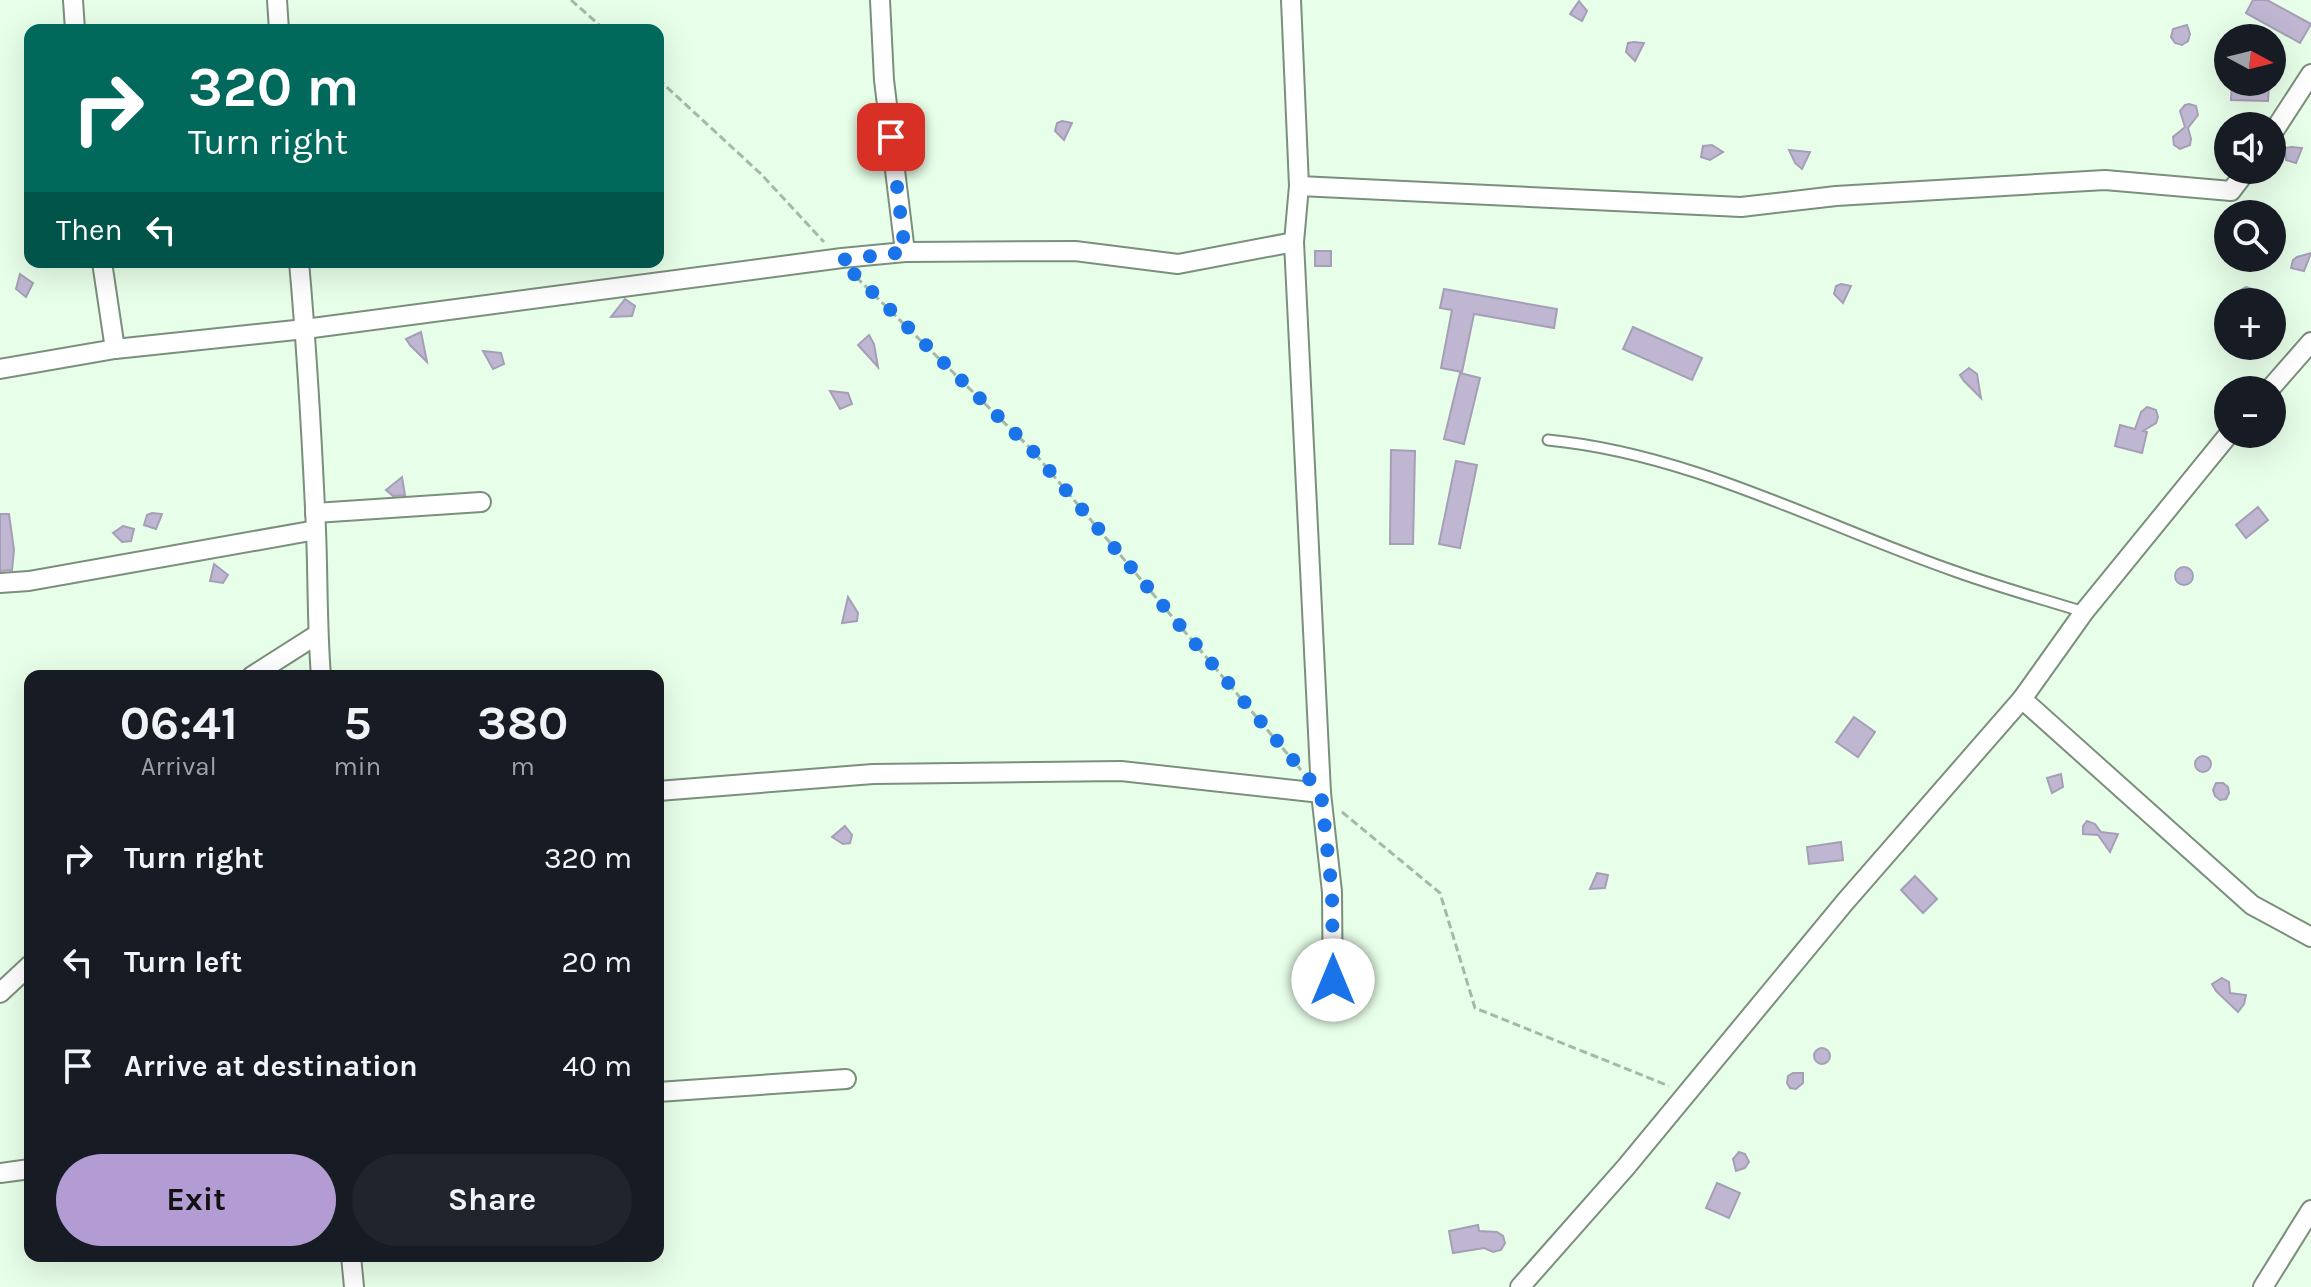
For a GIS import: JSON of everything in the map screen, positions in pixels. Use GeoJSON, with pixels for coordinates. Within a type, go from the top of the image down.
{"type":"FeatureCollection","features":[{"type":"Feature","properties":{"kind":"street"},"geometry":{"type":"LineString","coordinates":[[73,0],[75,24]]}},
{"type":"Feature","properties":{"kind":"street"},"geometry":{"type":"LineString","coordinates":[[277,0],[279,24]]}},
{"type":"Feature","properties":{"kind":"street"},"geometry":{"type":"LineString","coordinates":[[880,0],[884,80],[905,252]]}},
{"type":"Feature","properties":{"kind":"street"},"geometry":{"type":"LineString","coordinates":[[1291,0],[1299,186],[1294,242],[1321,793],[1332,892],[1333,1009]]}},
{"type":"Feature","properties":{"kind":"street"},"geometry":{"type":"LineString","coordinates":[[2286,112],[2311,74]]}},
{"type":"Feature","properties":{"kind":"street"},"geometry":{"type":"LineString","coordinates":[[1299,186],[1741,207],[1836,196],[2105,180],[2231,191],[2236,184]]}},
{"type":"Feature","properties":{"kind":"street"},"geometry":{"type":"LineString","coordinates":[[0,369],[115,349],[305,329],[905,252],[1075,251],[1178,264],[1294,242]]}},
{"type":"Feature","properties":{"kind":"street"},"geometry":{"type":"LineString","coordinates":[[103,268],[115,349]]}},
{"type":"Feature","properties":{"kind":"street"},"geometry":{"type":"LineString","coordinates":[[300,268],[321,670]]}},
{"type":"Feature","properties":{"kind":"street"},"geometry":{"type":"LineString","coordinates":[[2281,376],[2311,342]]}},
{"type":"Feature","properties":{"kind":"street"},"geometry":{"type":"LineString","coordinates":[[1520,1287],[1626,1167],[1845,902],[2022,699],[2084,612],[2218,448]]}},
{"type":"Feature","properties":{"kind":"street"},"geometry":{"type":"LineString","coordinates":[[0,583],[29,581],[315,522],[481,502]]}},
{"type":"Feature","properties":{"kind":"street"},"geometry":{"type":"LineString","coordinates":[[261,670],[318,634]]}},
{"type":"Feature","properties":{"kind":"street"},"geometry":{"type":"LineString","coordinates":[[2022,699],[2252,905],[2311,937]]}},
{"type":"Feature","properties":{"kind":"street"},"geometry":{"type":"LineString","coordinates":[[664,791],[873,774],[1121,771],[1321,793]]}},
{"type":"Feature","properties":{"kind":"street"},"geometry":{"type":"LineString","coordinates":[[0,993],[24,971]]}},
{"type":"Feature","properties":{"kind":"street"},"geometry":{"type":"LineString","coordinates":[[664,1092],[846,1079]]}},
{"type":"Feature","properties":{"kind":"street"},"geometry":{"type":"LineString","coordinates":[[0,1173],[24,1170]]}},
{"type":"Feature","properties":{"kind":"street"},"geometry":{"type":"LineString","coordinates":[[2263,1287],[2311,1210]]}},
{"type":"Feature","properties":{"kind":"street"},"geometry":{"type":"LineString","coordinates":[[352,1262],[354,1287]]}},
{"type":"Feature","properties":{"kind":"lane"},"geometry":{"type":"LineString","coordinates":[[1548,440],[1587,443],[1659,460],[1727,482],[1956,572],[2084,612]]}},
{"type":"Feature","properties":{"kind":"path"},"geometry":{"type":"LineString","coordinates":[[571,0],[598,24]]}},
{"type":"Feature","properties":{"kind":"path"},"geometry":{"type":"LineString","coordinates":[[664,85],[761,174],[840,260],[1032,450],[1301,770]]}},
{"type":"Feature","properties":{"kind":"path"},"geometry":{"type":"LineString","coordinates":[[1321,793],[1440,893],[1475,1008],[1687,1093]]}},
{"type":"Feature","properties":{"kind":"building"},"geometry":{"type":"Polygon","coordinates":[[[2253,0],[2267,0],[2311,24],[2300,43],[2286,35],[2286,24],[2266,24],[2246,13],[2253,0]]]}},
{"type":"Feature","properties":{"kind":"building"},"geometry":{"type":"Polygon","coordinates":[[[1579,1],[1587,11],[1582,21],[1570,14],[1579,1]]]}},
{"type":"Feature","properties":{"kind":"building"},"geometry":{"type":"Polygon","coordinates":[[[2187,25],[2190,34],[2188,41],[2182,45],[2175,43],[2171,37],[2173,29],[2187,25]]]}},
{"type":"Feature","properties":{"kind":"building"},"geometry":{"type":"Polygon","coordinates":[[[1628,43],[1644,43],[1635,61],[1626,52],[1628,43]]]}},
{"type":"Feature","properties":{"kind":"building"},"geometry":{"type":"Polygon","coordinates":[[[2231,96],[2268,96],[2268,101],[2231,100],[2231,96]]]}},
{"type":"Feature","properties":{"kind":"building"},"geometry":{"type":"Polygon","coordinates":[[[2189,104],[2196,106],[2198,115],[2188,128],[2190,145],[2180,149],[2174,145],[2173,137],[2185,127],[2180,111],[2189,104]]]}},
{"type":"Feature","properties":{"kind":"building"},"geometry":{"type":"Polygon","coordinates":[[[1057,123],[1072,123],[1064,140],[1055,131],[1057,123]]]}},
{"type":"Feature","properties":{"kind":"building"},"geometry":{"type":"Polygon","coordinates":[[[1712,145],[1723,152],[1710,160],[1701,157],[1703,146],[1712,145]]]}},
{"type":"Feature","properties":{"kind":"building"},"geometry":{"type":"Polygon","coordinates":[[[2286,148],[2302,148],[2296,163],[2286,160],[2286,148]]]}},
{"type":"Feature","properties":{"kind":"building"},"geometry":{"type":"Polygon","coordinates":[[[1789,150],[1810,152],[1802,169],[1795,163],[1789,150]]]}},
{"type":"Feature","properties":{"kind":"building"},"geometry":{"type":"Polygon","coordinates":[[[1315,251],[1331,251],[1331,266],[1315,266],[1315,251]]]}},
{"type":"Feature","properties":{"kind":"building"},"geometry":{"type":"Polygon","coordinates":[[[2311,253],[2304,271],[2291,268],[2297,257],[2311,253]]]}},
{"type":"Feature","properties":{"kind":"building"},"geometry":{"type":"Polygon","coordinates":[[[20,274],[33,283],[26,297],[16,289],[20,274]]]}},
{"type":"Feature","properties":{"kind":"building"},"geometry":{"type":"Polygon","coordinates":[[[1836,286],[1851,286],[1843,303],[1834,294],[1836,286]]]}},
{"type":"Feature","properties":{"kind":"building"},"geometry":{"type":"Polygon","coordinates":[[[1444,289],[1557,309],[1554,328],[1474,314],[1462,372],[1441,368],[1452,310],[1440,308],[1444,289]]]}},
{"type":"Feature","properties":{"kind":"building"},"geometry":{"type":"Polygon","coordinates":[[[625,299],[635,306],[632,316],[611,317],[625,299]]]}},
{"type":"Feature","properties":{"kind":"building"},"geometry":{"type":"Polygon","coordinates":[[[1633,327],[1702,358],[1692,380],[1623,349],[1633,327]]]}},
{"type":"Feature","properties":{"kind":"building"},"geometry":{"type":"Polygon","coordinates":[[[421,332],[427,362],[406,339],[421,332]]]}},
{"type":"Feature","properties":{"kind":"building"},"geometry":{"type":"Polygon","coordinates":[[[869,335],[874,344],[878,367],[858,345],[869,335]]]}},
{"type":"Feature","properties":{"kind":"building"},"geometry":{"type":"Polygon","coordinates":[[[483,351],[501,353],[504,364],[493,369],[483,351]]]}},
{"type":"Feature","properties":{"kind":"building"},"geometry":{"type":"Polygon","coordinates":[[[1969,368],[1977,374],[1981,398],[1960,375],[1969,368]]]}},
{"type":"Feature","properties":{"kind":"building"},"geometry":{"type":"Polygon","coordinates":[[[1460,373],[1480,378],[1464,444],[1444,439],[1460,373]]]}},
{"type":"Feature","properties":{"kind":"building"},"geometry":{"type":"Polygon","coordinates":[[[830,391],[848,393],[852,404],[840,409],[830,391]]]}},
{"type":"Feature","properties":{"kind":"building"},"geometry":{"type":"Polygon","coordinates":[[[2147,407],[2156,410],[2158,417],[2156,423],[2143,431],[2147,432],[2142,453],[2115,446],[2120,425],[2135,429],[2141,412],[2147,407]]]}},
{"type":"Feature","properties":{"kind":"building"},"geometry":{"type":"Polygon","coordinates":[[[1391,450],[1415,451],[1413,544],[1390,544],[1391,450]]]}},
{"type":"Feature","properties":{"kind":"building"},"geometry":{"type":"Polygon","coordinates":[[[1456,461],[1477,465],[1460,548],[1439,544],[1456,461]]]}},
{"type":"Feature","properties":{"kind":"building"},"geometry":{"type":"Polygon","coordinates":[[[402,477],[405,495],[393,496],[386,490],[402,477]]]}},
{"type":"Feature","properties":{"kind":"building"},"geometry":{"type":"Polygon","coordinates":[[[2258,507],[2268,520],[2246,538],[2236,525],[2258,507]]]}},
{"type":"Feature","properties":{"kind":"building"},"geometry":{"type":"Polygon","coordinates":[[[0,514],[9,514],[14,550],[12,570],[0,571],[0,514]]]}},
{"type":"Feature","properties":{"kind":"building"},"geometry":{"type":"Polygon","coordinates":[[[162,514],[156,529],[144,525],[147,515],[162,514]]]}},
{"type":"Feature","properties":{"kind":"building"},"geometry":{"type":"Polygon","coordinates":[[[123,526],[134,529],[131,541],[122,542],[113,533],[123,526]]]}},
{"type":"Feature","properties":{"kind":"building"},"geometry":{"type":"Polygon","coordinates":[[[214,564],[228,575],[223,583],[210,581],[214,564]]]}},
{"type":"Feature","properties":{"kind":"building"},"geometry":{"type":"Polygon","coordinates":[[[2180,567],[2188,567],[2193,576],[2191,583],[2180,585],[2175,580],[2175,572],[2180,567]]]}},
{"type":"Feature","properties":{"kind":"building"},"geometry":{"type":"Polygon","coordinates":[[[848,597],[858,613],[857,621],[842,623],[848,597]]]}},
{"type":"Feature","properties":{"kind":"building"},"geometry":{"type":"Polygon","coordinates":[[[1854,717],[1875,732],[1858,757],[1836,742],[1854,717]]]}},
{"type":"Feature","properties":{"kind":"building"},"geometry":{"type":"Polygon","coordinates":[[[2200,756],[2206,756],[2211,764],[2209,770],[2200,772],[2195,767],[2195,761],[2200,756]]]}},
{"type":"Feature","properties":{"kind":"building"},"geometry":{"type":"Polygon","coordinates":[[[2061,774],[2063,787],[2052,793],[2047,778],[2061,774]]]}},
{"type":"Feature","properties":{"kind":"building"},"geometry":{"type":"Polygon","coordinates":[[[2216,783],[2228,787],[2226,799],[2220,800],[2215,796],[2213,790],[2216,783]]]}},
{"type":"Feature","properties":{"kind":"building"},"geometry":{"type":"Polygon","coordinates":[[[2087,821],[2095,824],[2101,832],[2118,834],[2110,852],[2098,835],[2083,834],[2087,821]]]}},
{"type":"Feature","properties":{"kind":"building"},"geometry":{"type":"Polygon","coordinates":[[[845,826],[852,835],[850,843],[843,844],[832,837],[845,826]]]}},
{"type":"Feature","properties":{"kind":"building"},"geometry":{"type":"Polygon","coordinates":[[[1841,842],[1843,860],[1809,864],[1807,847],[1841,842]]]}},
{"type":"Feature","properties":{"kind":"building"},"geometry":{"type":"Polygon","coordinates":[[[1597,873],[1608,875],[1605,888],[1590,889],[1597,873]]]}},
{"type":"Feature","properties":{"kind":"building"},"geometry":{"type":"Polygon","coordinates":[[[1915,876],[1937,899],[1923,913],[1901,890],[1915,876]]]}},
{"type":"Feature","properties":{"kind":"building"},"geometry":{"type":"Polygon","coordinates":[[[2222,978],[2229,982],[2230,993],[2246,995],[2238,1012],[2212,984],[2222,978]]]}},
{"type":"Feature","properties":{"kind":"building"},"geometry":{"type":"Polygon","coordinates":[[[1822,1048],[1828,1050],[1828,1062],[1822,1064],[1816,1062],[1814,1056],[1816,1050],[1822,1048]]]}},
{"type":"Feature","properties":{"kind":"building"},"geometry":{"type":"Polygon","coordinates":[[[1803,1073],[1803,1083],[1796,1089],[1790,1088],[1787,1083],[1788,1076],[1803,1073]]]}},
{"type":"Feature","properties":{"kind":"building"},"geometry":{"type":"Polygon","coordinates":[[[1739,1152],[1745,1154],[1749,1162],[1745,1168],[1736,1171],[1733,1159],[1739,1152]]]}},
{"type":"Feature","properties":{"kind":"building"},"geometry":{"type":"Polygon","coordinates":[[[1717,1183],[1740,1193],[1729,1218],[1706,1208],[1717,1183]]]}},
{"type":"Feature","properties":{"kind":"building"},"geometry":{"type":"Polygon","coordinates":[[[1478,1225],[1479,1231],[1497,1232],[1503,1236],[1505,1243],[1501,1250],[1493,1252],[1484,1248],[1453,1253],[1449,1231],[1478,1225]]]}},
{"type":"Feature","properties":{"kind":"route"},"geometry":{"type":"LineString","coordinates":[[891,137],[905,252],[840,260],[1032,450],[1321,793],[1332,892],[1333,980]]}}]}
